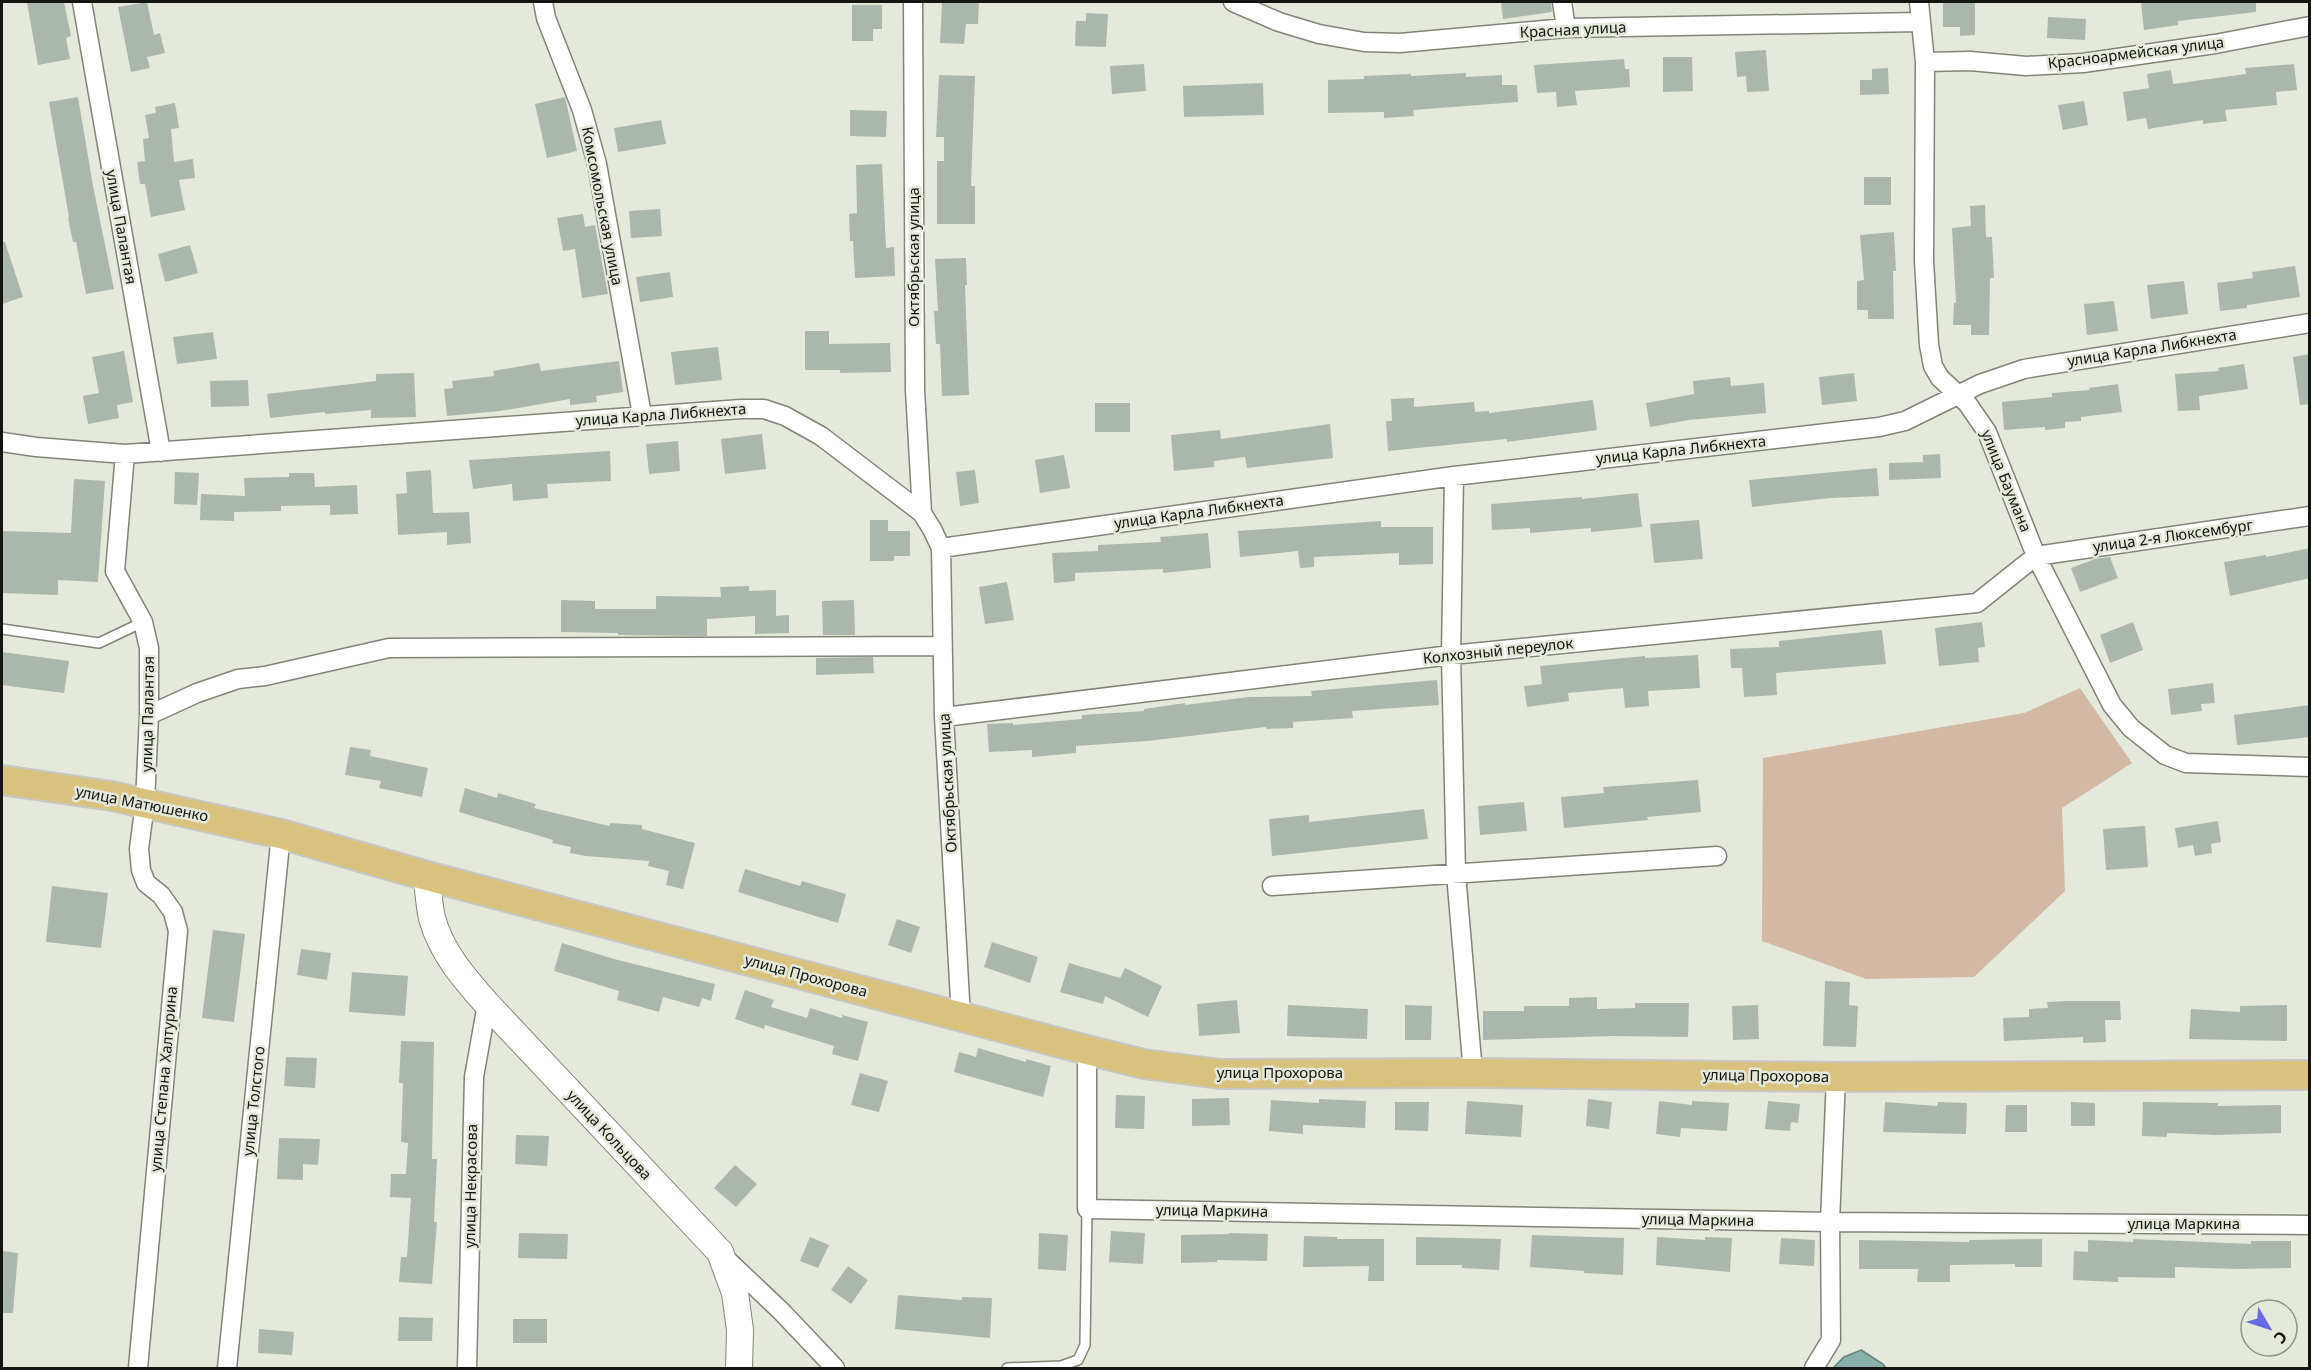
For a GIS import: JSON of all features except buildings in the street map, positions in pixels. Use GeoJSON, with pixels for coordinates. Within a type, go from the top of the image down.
{"type":"FeatureCollection","features":[{"type":"Feature","properties":{"kind":"main road","name":"улица Матюшенко"},"geometry":{"type":"LineString","coordinates":[[2,780],[88,792],[145,803],[281,834]]}},
{"type":"Feature","properties":{"kind":"main road","name":"улица Прохорова"},"geometry":{"type":"LineString","coordinates":[[281,834],[427,876],[1087,1050],[1144,1064],[1220,1074],[1473,1073],[1836,1077],[2310,1075]]}},
{"type":"Feature","properties":{"kind":"main road","name":"улица Кольцова"},"geometry":{"type":"LineString","coordinates":[[427,876],[432,917],[441,943],[458,971],[720,1252]]}},
{"type":"Feature","properties":{"kind":"main road"},"geometry":{"type":"LineString","coordinates":[[720,1252],[735,1293],[740,1330],[740,1368]]}},
{"type":"Feature","properties":{"kind":"street","name":"улица Палантая"},"geometry":{"type":"LineString","coordinates":[[82,2],[161,452]]}},
{"type":"Feature","properties":{"kind":"street","name":"Комсомольская улица"},"geometry":{"type":"LineString","coordinates":[[543,2],[546,18],[582,110],[597,164],[642,415]]}},
{"type":"Feature","properties":{"kind":"street","name":"Октябрьская улица"},"geometry":{"type":"LineString","coordinates":[[913,2],[915,390],[922,513]]}},
{"type":"Feature","properties":{"kind":"street","name":"Красная улица"},"geometry":{"type":"LineString","coordinates":[[1233,2],[1299,28],[1364,42],[1400,43],[1566,28],[1920,22]]}},
{"type":"Feature","properties":{"kind":"street"},"geometry":{"type":"LineString","coordinates":[[1562,2],[1566,28]]}},
{"type":"Feature","properties":{"kind":"street","name":"улица Баумана"},"geometry":{"type":"LineString","coordinates":[[1919,2],[1924,62],[1924,261],[1929,345],[1933,366],[1940,378],[1978,416],[2036,556],[2112,705],[2131,728],[2148,744],[2165,755],[2186,763],[2310,767]]}},
{"type":"Feature","properties":{"kind":"street","name":"Красноармейская улица"},"geometry":{"type":"LineString","coordinates":[[1924,62],[1970,61],[2026,66],[2084,63],[2215,44],[2310,26]]}},
{"type":"Feature","properties":{"kind":"street","name":"улица Карла Либкнехта"},"geometry":{"type":"LineString","coordinates":[[2,442],[125,454],[642,415],[764,409],[785,416],[821,436],[922,513],[941,548],[1454,476],[1879,428],[1905,421],[1957,394],[2024,369],[2310,323]]}},
{"type":"Feature","properties":{"kind":"street","name":"улица Палантая"},"geometry":{"type":"LineString","coordinates":[[125,454],[115,571],[143,622],[149,648],[145,803]]}},
{"type":"Feature","properties":{"kind":"street"},"geometry":{"type":"LineString","coordinates":[[1454,476],[1451,655],[1456,874],[1473,1073]]}},
{"type":"Feature","properties":{"kind":"street","name":"улица 2-я Люксембург"},"geometry":{"type":"LineString","coordinates":[[2036,556],[2310,516]]}},
{"type":"Feature","properties":{"kind":"street","name":"Октябрьская улица"},"geometry":{"type":"LineString","coordinates":[[941,548],[944,717],[961,1017]]}},
{"type":"Feature","properties":{"kind":"street","name":"Колхозный переулок"},"geometry":{"type":"LineString","coordinates":[[944,717],[1451,655],[1977,603],[2036,556]]}},
{"type":"Feature","properties":{"kind":"street"},"geometry":{"type":"LineString","coordinates":[[149,715],[197,693],[238,679],[266,676],[389,648],[941,646]]}},
{"type":"Feature","properties":{"kind":"street","name":"улица Степана Халтурина"},"geometry":{"type":"LineString","coordinates":[[138,1368],[178,931],[173,912],[161,895],[146,883],[141,870],[139,849],[145,803]]}},
{"type":"Feature","properties":{"kind":"street","name":"улица Толстого"},"geometry":{"type":"LineString","coordinates":[[227,1368],[281,834]]}},
{"type":"Feature","properties":{"kind":"street"},"geometry":{"type":"LineString","coordinates":[[1272,886],[1717,856]]}},
{"type":"Feature","properties":{"kind":"street","name":"улица Некрасова"},"geometry":{"type":"LineString","coordinates":[[467,1368],[474,1077],[487,1004]]}},
{"type":"Feature","properties":{"kind":"street"},"geometry":{"type":"LineString","coordinates":[[1087,1050],[1087,1209]]}},
{"type":"Feature","properties":{"kind":"street"},"geometry":{"type":"LineString","coordinates":[[1814,1368],[1831,1340],[1830,1222],[1836,1077]]}},
{"type":"Feature","properties":{"kind":"street","name":"улица Маркина"},"geometry":{"type":"LineString","coordinates":[[1087,1209],[1830,1222],[2310,1224]]}},
{"type":"Feature","properties":{"kind":"street","name":"улица Кольцова"},"geometry":{"type":"LineString","coordinates":[[720,1252],[835,1368]]}},
{"type":"Feature","properties":{"kind":"lane"},"geometry":{"type":"LineString","coordinates":[[2,629],[99,643],[143,622]]}},
{"type":"Feature","properties":{"kind":"lane"},"geometry":{"type":"LineString","coordinates":[[1007,1368],[1061,1366],[1078,1360],[1085,1345],[1087,1209]]}},
{"type":"Feature","properties":{"kind":"shaded area"},"geometry":{"type":"Polygon","coordinates":[[[2080,688],[2132,763],[2062,808],[2065,891],[1974,977],[1866,979],[1762,941],[1763,758],[2024,713],[2080,688]]]}},
{"type":"Feature","properties":{"kind":"water"},"geometry":{"type":"Polygon","coordinates":[[[1861,1350],[1886,1368],[1833,1368],[1844,1357],[1861,1350]]]}}]}
